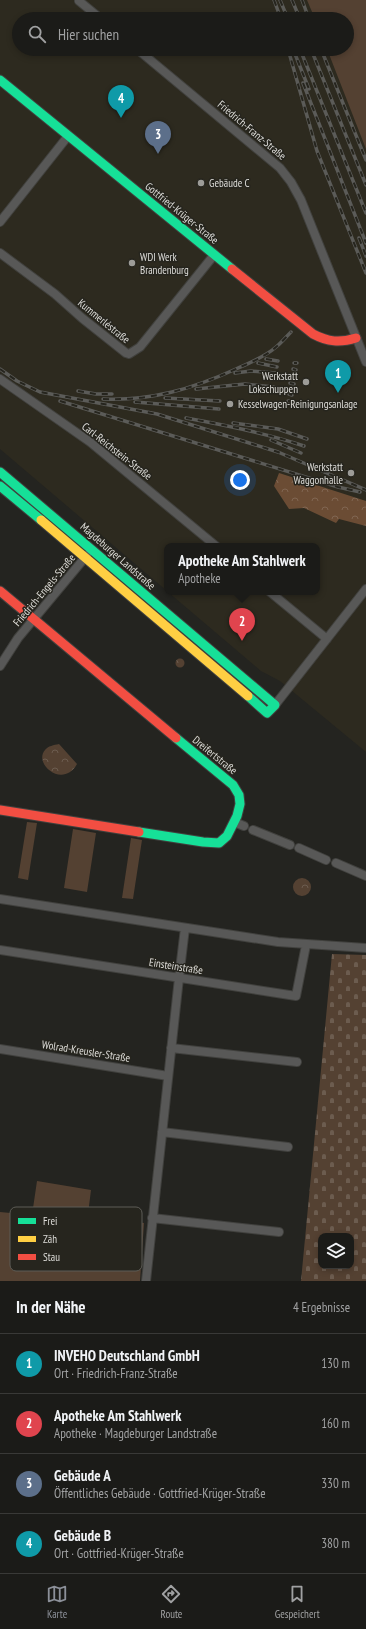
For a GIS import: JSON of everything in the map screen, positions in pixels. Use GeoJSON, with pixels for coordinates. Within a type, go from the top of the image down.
{"type":"FeatureCollection","features":[{"type":"Feature","properties":{"kind":"street"},"geometry":{"type":"LineString","coordinates":[[79,1],[92,12]]}},
{"type":"Feature","properties":{"kind":"street","name":"Friedrich-Franz-Straße"},"geometry":{"type":"LineString","coordinates":[[146,56],[280,168],[291,182],[301,200],[366,362]]}},
{"type":"Feature","properties":{"kind":"street","name":"Gottfried-Krüger-Straße"},"geometry":{"type":"LineString","coordinates":[[0,80],[214,255],[320,339],[336,342],[356,338]]}},
{"type":"Feature","properties":{"kind":"street"},"geometry":{"type":"LineString","coordinates":[[0,222],[68,136]]}},
{"type":"Feature","properties":{"kind":"street","name":"Kummerléstraße"},"geometry":{"type":"LineString","coordinates":[[0,253],[55,294],[82,318],[129,354],[140,347],[214,255]]}},
{"type":"Feature","properties":{"kind":"street","name":"Carl-Reichstein-Straße"},"geometry":{"type":"LineString","coordinates":[[0,379],[90,442],[212,543]]}},
{"type":"Feature","properties":{"kind":"street","name":"Magdeburger Landstraße"},"geometry":{"type":"LineString","coordinates":[[0,472],[275,705],[267,713],[0,486]]}},
{"type":"Feature","properties":{"kind":"street","name":"Friedrich-Engels-Straße"},"geometry":{"type":"LineString","coordinates":[[0,666],[18,638],[92,549]]}},
{"type":"Feature","properties":{"kind":"street"},"geometry":{"type":"LineString","coordinates":[[275,705],[366,589]]}},
{"type":"Feature","properties":{"kind":"street","name":"Dreifertstraße"},"geometry":{"type":"LineString","coordinates":[[0,591],[233,785],[237,789],[240,800],[239,809],[227,836],[223,842],[214,844],[0,810]]}},
{"type":"Feature","properties":{"kind":"street"},"geometry":{"type":"LineString","coordinates":[[274,595],[327,639]]}},
{"type":"Feature","properties":{"kind":"street"},"geometry":{"type":"LineString","coordinates":[[234,822],[244,826]]}},
{"type":"Feature","properties":{"kind":"street"},"geometry":{"type":"LineString","coordinates":[[253,830],[290,845]]}},
{"type":"Feature","properties":{"kind":"street"},"geometry":{"type":"LineString","coordinates":[[299,848],[326,860]]}},
{"type":"Feature","properties":{"kind":"street"},"geometry":{"type":"LineString","coordinates":[[336,863],[366,876]]}},
{"type":"Feature","properties":{"kind":"street"},"geometry":{"type":"LineString","coordinates":[[0,899],[278,942],[366,948]]}},
{"type":"Feature","properties":{"kind":"street"},"geometry":{"type":"LineString","coordinates":[[146,1281],[171,1048],[186,928]]}},
{"type":"Feature","properties":{"kind":"street","name":"Einsteinstraße"},"geometry":{"type":"LineString","coordinates":[[0,950],[296,996],[306,944]]}},
{"type":"Feature","properties":{"kind":"street"},"geometry":{"type":"LineString","coordinates":[[171,1048],[297,1062]]}},
{"type":"Feature","properties":{"kind":"street","name":"Wolrad-Kreusler-Straße"},"geometry":{"type":"LineString","coordinates":[[0,1049],[168,1076]]}},
{"type":"Feature","properties":{"kind":"street"},"geometry":{"type":"LineString","coordinates":[[162,1132],[288,1147]]}},
{"type":"Feature","properties":{"kind":"street"},"geometry":{"type":"LineString","coordinates":[[152,1218],[279,1232]]}},
{"type":"Feature","properties":{"kind":"shaded area"},"geometry":{"type":"Polygon","coordinates":[[[0,0],[366,0],[366,752],[280,681],[261,671],[172,595],[320,595],[320,543],[164,543],[164,588],[0,449],[0,0]]]}},
{"type":"Feature","properties":{"kind":"green space"},"geometry":{"type":"Polygon","coordinates":[[[307,0],[366,0],[366,149],[330,56],[354,56],[354,12],[312,12],[307,0]]]}},
{"type":"Feature","properties":{"kind":"green space"},"geometry":{"type":"Polygon","coordinates":[[[279,473],[366,501],[366,526],[339,519],[336,523],[304,508],[289,509],[274,486],[279,473]]]}},
{"type":"Feature","properties":{"kind":"green space"},"geometry":{"type":"Polygon","coordinates":[[[178,659],[182,659],[184,663],[182,667],[178,667],[176,665],[176,661],[178,659]]]}},
{"type":"Feature","properties":{"kind":"green space"},"geometry":{"type":"Polygon","coordinates":[[[59,744],[77,764],[71,771],[64,774],[51,772],[43,762],[42,756],[46,749],[59,744]]]}},
{"type":"Feature","properties":{"kind":"green space"},"geometry":{"type":"Polygon","coordinates":[[[27,822],[37,823],[28,880],[18,878],[27,822]]]}},
{"type":"Feature","properties":{"kind":"green space"},"geometry":{"type":"Polygon","coordinates":[[[73,829],[96,833],[87,892],[64,888],[73,829]]]}},
{"type":"Feature","properties":{"kind":"green space"},"geometry":{"type":"Polygon","coordinates":[[[131,838],[142,840],[133,899],[122,898],[131,838]]]}},
{"type":"Feature","properties":{"kind":"green space"},"geometry":{"type":"Polygon","coordinates":[[[302,878],[308,881],[311,887],[308,893],[302,896],[296,893],[293,887],[296,881],[302,878]]]}},
{"type":"Feature","properties":{"kind":"green space"},"geometry":{"type":"Polygon","coordinates":[[[332,954],[366,955],[366,1281],[301,1281],[332,954]]]}},
{"type":"Feature","properties":{"kind":"green space"},"geometry":{"type":"Polygon","coordinates":[[[37,1181],[91,1190],[89,1207],[33,1207],[37,1181]]]}},
{"type":"Feature","properties":{"kind":"green space"},"geometry":{"type":"Polygon","coordinates":[[[0,1212],[10,1213],[10,1271],[141,1271],[140,1281],[0,1281],[0,1212]]]}},
{"type":"Feature","properties":{"kind":"green space"},"geometry":{"type":"Polygon","coordinates":[[[142,1223],[144,1223],[142,1252],[142,1223]]]}},
{"type":"Feature","properties":{"kind":"railway"},"geometry":{"type":"LineString","coordinates":[[274,0],[278,12]]}},
{"type":"Feature","properties":{"kind":"railway"},"geometry":{"type":"LineString","coordinates":[[280,0],[285,12]]}},
{"type":"Feature","properties":{"kind":"railway"},"geometry":{"type":"LineString","coordinates":[[292,0],[297,12]]}},
{"type":"Feature","properties":{"kind":"railway"},"geometry":{"type":"LineString","coordinates":[[302,0],[306,12]]}},
{"type":"Feature","properties":{"kind":"railway"},"geometry":{"type":"LineString","coordinates":[[290,56],[317,151],[366,273]]}},
{"type":"Feature","properties":{"kind":"railway"},"geometry":{"type":"LineString","coordinates":[[296,56],[309,89]]}},
{"type":"Feature","properties":{"kind":"railway"},"geometry":{"type":"LineString","coordinates":[[303,56],[366,213]]}},
{"type":"Feature","properties":{"kind":"railway"},"geometry":{"type":"LineString","coordinates":[[314,56],[366,185]]}},
{"type":"Feature","properties":{"kind":"railway"},"geometry":{"type":"LineString","coordinates":[[324,56],[366,160]]}},
{"type":"Feature","properties":{"kind":"railway"},"geometry":{"type":"LineString","coordinates":[[303,83],[366,243]]}},
{"type":"Feature","properties":{"kind":"railway"},"geometry":{"type":"LineString","coordinates":[[359,238],[366,256]]}},
{"type":"Feature","properties":{"kind":"railway"},"geometry":{"type":"LineString","coordinates":[[103,399],[155,396],[187,388],[220,376],[262,357],[272,351],[291,332]]}},
{"type":"Feature","properties":{"kind":"railway"},"geometry":{"type":"LineString","coordinates":[[266,359],[278,361]]}},
{"type":"Feature","properties":{"kind":"railway"},"geometry":{"type":"LineString","coordinates":[[258,363],[277,367]]}},
{"type":"Feature","properties":{"kind":"railway"},"geometry":{"type":"LineString","coordinates":[[0,369],[17,381],[40,392],[157,414],[278,452],[366,490]]}},
{"type":"Feature","properties":{"kind":"railway"},"geometry":{"type":"LineString","coordinates":[[235,373],[251,371],[276,373]]}},
{"type":"Feature","properties":{"kind":"railway"},"geometry":{"type":"LineString","coordinates":[[290,383],[294,384]]}},
{"type":"Feature","properties":{"kind":"railway"},"geometry":{"type":"LineString","coordinates":[[196,389],[245,384],[274,387]]}},
{"type":"Feature","properties":{"kind":"railway"},"geometry":{"type":"LineString","coordinates":[[78,391],[96,394],[112,394]]}},
{"type":"Feature","properties":{"kind":"railway"},"geometry":{"type":"LineString","coordinates":[[165,398],[220,401]]}},
{"type":"Feature","properties":{"kind":"railway"},"geometry":{"type":"LineString","coordinates":[[60,401],[338,487],[360,492]]}},
{"type":"Feature","properties":{"kind":"railway"},"geometry":{"type":"LineString","coordinates":[[135,402],[219,409]]}},
{"type":"Feature","properties":{"kind":"railway"},"geometry":{"type":"LineString","coordinates":[[186,418],[260,433],[304,446]]}},
{"type":"Feature","properties":{"kind":"railway"},"geometry":{"type":"LineString","coordinates":[[233,423],[278,429],[307,439]]}},
{"type":"Feature","properties":{"kind":"railway"},"geometry":{"type":"LineString","coordinates":[[271,440],[301,453]]}},
{"type":"Feature","properties":{"kind":"traffic: fast"},"geometry":{"type":"LineString","coordinates":[[0,80],[232,269]]}},
{"type":"Feature","properties":{"kind":"traffic: fast"},"geometry":{"type":"LineString","coordinates":[[0,472],[275,705],[267,713],[248,696]]}},
{"type":"Feature","properties":{"kind":"traffic: fast"},"geometry":{"type":"LineString","coordinates":[[0,486],[41,520]]}},
{"type":"Feature","properties":{"kind":"traffic: fast"},"geometry":{"type":"LineString","coordinates":[[139,832],[219,843],[227,836],[237,816],[240,804],[239,795],[233,785],[176,738]]}},
{"type":"Feature","properties":{"kind":"traffic: slow"},"geometry":{"type":"LineString","coordinates":[[41,520],[248,696]]}},
{"type":"Feature","properties":{"kind":"traffic: jam"},"geometry":{"type":"LineString","coordinates":[[232,269],[313,334],[324,339],[334,341],[345,341],[356,338]]}},
{"type":"Feature","properties":{"kind":"traffic: jam"},"geometry":{"type":"LineString","coordinates":[[0,591],[176,738]]}},
{"type":"Feature","properties":{"kind":"traffic: jam"},"geometry":{"type":"LineString","coordinates":[[0,810],[139,832]]}},
{"type":"Feature","properties":{"kind":"place","name":"Gebäude B"},"geometry":{"type":"Point","coordinates":[121,118]}},
{"type":"Feature","properties":{"kind":"place","name":"Gebäude A"},"geometry":{"type":"Point","coordinates":[158,154]}},
{"type":"Feature","properties":{"kind":"place","name":"Gebäude C"},"geometry":{"type":"Point","coordinates":[201,183]}},
{"type":"Feature","properties":{"kind":"place","name":"WDI Werk Brandenburg"},"geometry":{"type":"Point","coordinates":[132,263]}},
{"type":"Feature","properties":{"kind":"place","name":"Werkstatt Lokschuppen"},"geometry":{"type":"Point","coordinates":[306,382]}},
{"type":"Feature","properties":{"kind":"place","name":"INVEHO Deutschland GmbH"},"geometry":{"type":"Point","coordinates":[338,393]}},
{"type":"Feature","properties":{"kind":"place","name":"Kesselwagen-Reinigungsanlage"},"geometry":{"type":"Point","coordinates":[230,404]}},
{"type":"Feature","properties":{"kind":"place","name":"Werkstatt Waggonhalle"},"geometry":{"type":"Point","coordinates":[351,473]}},
{"type":"Feature","properties":{"kind":"place","name":"Apotheke Am Stahlwerk"},"geometry":{"type":"Point","coordinates":[242,641]}}]}
